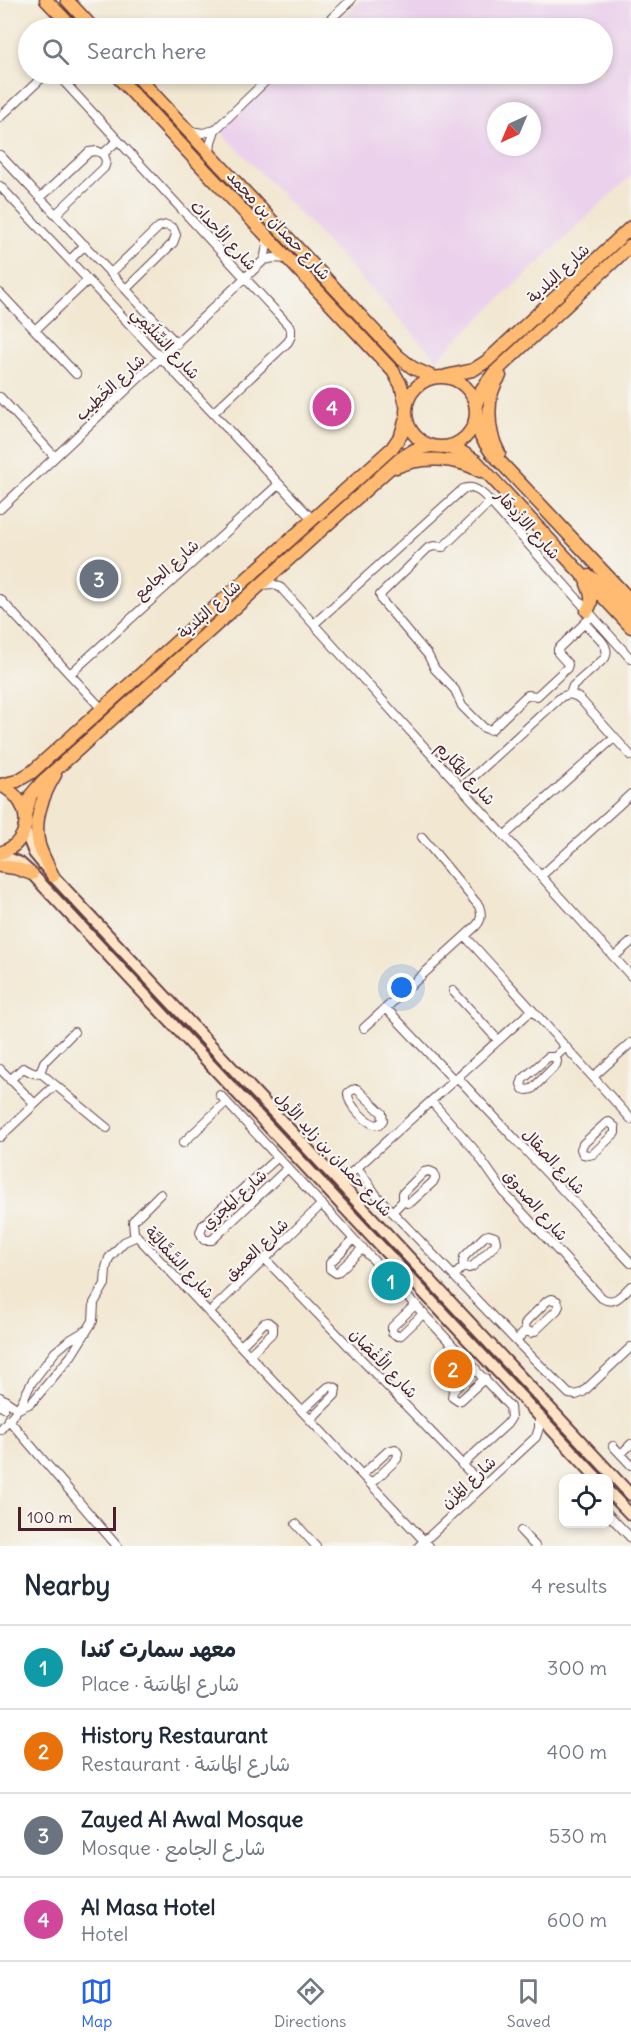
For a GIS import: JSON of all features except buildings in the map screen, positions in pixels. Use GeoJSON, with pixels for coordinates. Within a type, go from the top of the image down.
{"type":"FeatureCollection","features":[{"type":"Feature","properties":{"kind":"main road"},"geometry":{"type":"LineString","coordinates":[[46,0],[61,18]]}},
{"type":"Feature","properties":{"kind":"main road"},"geometry":{"type":"LineString","coordinates":[[67,0],[84,18]]}},
{"type":"Feature","properties":{"kind":"main road","name":"شارع حمدان بن محمد"},"geometry":{"type":"LineString","coordinates":[[124,84],[393,371],[401,385],[406,405]]}},
{"type":"Feature","properties":{"kind":"main road","name":"شارع حمدان بن محمد"},"geometry":{"type":"LineString","coordinates":[[144,84],[398,356],[413,368],[440,377]]}},
{"type":"Feature","properties":{"kind":"main road","name":"شارع البلدية"},"geometry":{"type":"LineString","coordinates":[[440,377],[473,370],[487,361],[631,227]]}},
{"type":"Feature","properties":{"kind":"main road","name":"شارع البلدية"},"geometry":{"type":"LineString","coordinates":[[476,409],[482,389],[493,374],[631,245]]}},
{"type":"Feature","properties":{"kind":"main road"},"geometry":{"type":"LineString","coordinates":[[508,470],[492,437],[490,402],[493,385],[519,350]]}},
{"type":"Feature","properties":{"kind":"main road"},"geometry":{"type":"LineString","coordinates":[[631,600],[485,444],[479,430],[476,409],[469,389],[462,383],[440,377],[418,384],[406,405],[406,418],[412,432],[431,446],[446,447],[469,456],[631,627]]}},
{"type":"Feature","properties":{"kind":"main road"},"geometry":{"type":"LineString","coordinates":[[446,447],[464,439],[475,422],[476,409]]}},
{"type":"Feature","properties":{"kind":"main road","name":"شارع البلدية"},"geometry":{"type":"LineString","coordinates":[[0,785],[17,781],[32,772],[392,448],[401,435],[406,418]]}},
{"type":"Feature","properties":{"kind":"main road","name":"شارع البلدية"},"geometry":{"type":"LineString","coordinates":[[0,854],[17,842],[25,821],[28,804],[36,788],[62,763],[407,453],[431,446]]}},
{"type":"Feature","properties":{"kind":"main road"},"geometry":{"type":"LineString","coordinates":[[384,473],[410,462],[425,460],[460,462],[490,476]]}},
{"type":"Feature","properties":{"kind":"main road"},"geometry":{"type":"LineString","coordinates":[[582,575],[592,597],[590,613]]}},
{"type":"Feature","properties":{"kind":"main road"},"geometry":{"type":"LineString","coordinates":[[582,575],[598,581],[631,614]]}},
{"type":"Feature","properties":{"kind":"main road"},"geometry":{"type":"LineString","coordinates":[[53,876],[39,844],[39,820],[46,790],[62,763]]}},
{"type":"Feature","properties":{"kind":"main road"},"geometry":{"type":"LineString","coordinates":[[0,785],[10,789],[17,796],[23,805],[25,821]]}},
{"type":"Feature","properties":{"kind":"main road","name":"شارع حمدان بن زايد الأول"},"geometry":{"type":"LineString","coordinates":[[25,821],[34,853],[53,876],[631,1495]]}},
{"type":"Feature","properties":{"kind":"main road","name":"شارع حمدان بن زايد الأول"},"geometry":{"type":"LineString","coordinates":[[0,854],[20,863],[32,874],[592,1474]]}},
{"type":"Feature","properties":{"kind":"main road"},"geometry":{"type":"LineString","coordinates":[[0,866],[32,874]]}},
{"type":"Feature","properties":{"kind":"main road"},"geometry":{"type":"LineString","coordinates":[[613,1495],[631,1515]]}},
{"type":"Feature","properties":{"kind":"street"},"geometry":{"type":"LineString","coordinates":[[332,18],[351,0]]}},
{"type":"Feature","properties":{"kind":"street"},"geometry":{"type":"LineString","coordinates":[[0,117],[35,84]]}},
{"type":"Feature","properties":{"kind":"street","name":"شارع الأحداث"},"geometry":{"type":"LineString","coordinates":[[66,84],[289,325],[291,336],[288,342],[213,413]]}},
{"type":"Feature","properties":{"kind":"street"},"geometry":{"type":"LineString","coordinates":[[210,153],[215,130],[263,84]]}},
{"type":"Feature","properties":{"kind":"street"},"geometry":{"type":"LineString","coordinates":[[189,131],[202,133],[215,130]]}},
{"type":"Feature","properties":{"kind":"street"},"geometry":{"type":"LineString","coordinates":[[103,154],[118,140]]}},
{"type":"Feature","properties":{"kind":"street"},"geometry":{"type":"LineString","coordinates":[[40,198],[89,152],[97,151],[103,154],[106,160],[104,168],[56,214]]}},
{"type":"Feature","properties":{"kind":"street","name":"شارع السِّلَيْمِي"},"geometry":{"type":"LineString","coordinates":[[0,155],[177,344]]}},
{"type":"Feature","properties":{"kind":"street","name":"شارع السِّلَيْمِي"},"geometry":{"type":"LineString","coordinates":[[0,186],[312,520]]}},
{"type":"Feature","properties":{"kind":"street","name":"شارع السِّلَيْمِي"},"geometry":{"type":"LineString","coordinates":[[111,273],[159,227],[166,225],[173,228],[176,235],[173,243],[126,289]]}},
{"type":"Feature","properties":{"kind":"street"},"geometry":{"type":"LineString","coordinates":[[266,235],[264,260],[288,259]]}},
{"type":"Feature","properties":{"kind":"street"},"geometry":{"type":"LineString","coordinates":[[69,260],[85,245]]}},
{"type":"Feature","properties":{"kind":"street","name":"شارع الخَطِيب"},"geometry":{"type":"LineString","coordinates":[[0,508],[264,260]]}},
{"type":"Feature","properties":{"kind":"street"},"geometry":{"type":"LineString","coordinates":[[35,330],[88,280]]}},
{"type":"Feature","properties":{"kind":"street"},"geometry":{"type":"LineString","coordinates":[[0,293],[76,374]]}},
{"type":"Feature","properties":{"kind":"street"},"geometry":{"type":"LineString","coordinates":[[0,397],[56,457]]}},
{"type":"Feature","properties":{"kind":"street","name":"شارع الجامع"},"geometry":{"type":"LineString","coordinates":[[70,674],[279,484]]}},
{"type":"Feature","properties":{"kind":"street","name":"شارع الازْدِهَار"},"geometry":{"type":"LineString","coordinates":[[314,624],[463,489],[474,488],[490,502],[631,658]]}},
{"type":"Feature","properties":{"kind":"street"},"geometry":{"type":"LineString","coordinates":[[490,502],[442,547],[428,548],[380,595],[382,601],[428,655],[435,669],[455,690],[462,706],[485,730],[491,730],[525,697],[537,696],[567,668],[568,664],[558,653],[558,649],[585,624],[590,613]]}},
{"type":"Feature","properties":{"kind":"street"},"geometry":{"type":"LineString","coordinates":[[280,567],[281,588]]}},
{"type":"Feature","properties":{"kind":"street"},"geometry":{"type":"LineString","coordinates":[[260,585],[273,584],[281,588]]}},
{"type":"Feature","properties":{"kind":"street","name":"شارع المَكَارِم"},"geometry":{"type":"LineString","coordinates":[[281,588],[631,976]]}},
{"type":"Feature","properties":{"kind":"street"},"geometry":{"type":"LineString","coordinates":[[0,599],[102,709]]}},
{"type":"Feature","properties":{"kind":"street"},"geometry":{"type":"LineString","coordinates":[[570,694],[573,686],[605,658],[607,653],[606,646],[585,624]]}},
{"type":"Feature","properties":{"kind":"street"},"geometry":{"type":"LineString","coordinates":[[461,788],[561,697],[570,694],[581,700],[631,756]]}},
{"type":"Feature","properties":{"kind":"street"},"geometry":{"type":"LineString","coordinates":[[504,836],[615,737]]}},
{"type":"Feature","properties":{"kind":"street"},"geometry":{"type":"LineString","coordinates":[[541,876],[631,794]]}},
{"type":"Feature","properties":{"kind":"street"},"geometry":{"type":"LineString","coordinates":[[364,1028],[479,923],[480,910],[422,837]]}},
{"type":"Feature","properties":{"kind":"street"},"geometry":{"type":"LineString","coordinates":[[465,936],[628,1116],[614,1125],[606,1123],[583,1144],[581,1149],[584,1154],[593,1154],[615,1133],[614,1125]]}},
{"type":"Feature","properties":{"kind":"street"},"geometry":{"type":"LineString","coordinates":[[614,957],[631,942]]}},
{"type":"Feature","properties":{"kind":"street"},"geometry":{"type":"LineString","coordinates":[[453,991],[498,1040]]}},
{"type":"Feature","properties":{"kind":"street","name":"شارع الصقال"},"geometry":{"type":"LineString","coordinates":[[386,1008],[631,1263]]}},
{"type":"Feature","properties":{"kind":"street"},"geometry":{"type":"LineString","coordinates":[[350,1194],[349,1183],[354,1170],[532,1010]]}},
{"type":"Feature","properties":{"kind":"street"},"geometry":{"type":"LineString","coordinates":[[40,1073],[42,1064],[74,1032]]}},
{"type":"Feature","properties":{"kind":"street"},"geometry":{"type":"LineString","coordinates":[[593,1077],[631,1043]]}},
{"type":"Feature","properties":{"kind":"street"},"geometry":{"type":"LineString","coordinates":[[555,1057],[556,1065],[531,1089],[523,1089],[521,1084],[523,1080],[548,1057],[555,1057],[566,1047]]}},
{"type":"Feature","properties":{"kind":"street"},"geometry":{"type":"LineString","coordinates":[[10,1080],[23,1068],[33,1073],[40,1073],[107,1128]]}},
{"type":"Feature","properties":{"kind":"street"},"geometry":{"type":"LineString","coordinates":[[0,1069],[35,1104]]}},
{"type":"Feature","properties":{"kind":"street"},"geometry":{"type":"LineString","coordinates":[[0,1137],[55,1085]]}},
{"type":"Feature","properties":{"kind":"street"},"geometry":{"type":"LineString","coordinates":[[355,1089],[360,1091],[382,1113],[381,1124],[376,1126],[369,1123],[349,1101],[350,1091],[355,1089]]}},
{"type":"Feature","properties":{"kind":"street"},"geometry":{"type":"LineString","coordinates":[[220,1095],[510,1407],[511,1418],[462,1465]]}},
{"type":"Feature","properties":{"kind":"street","name":"شارع الصدوق"},"geometry":{"type":"LineString","coordinates":[[431,1101],[473,1148],[506,1195],[602,1298],[615,1301],[631,1286]]}},
{"type":"Feature","properties":{"kind":"street"},"geometry":{"type":"LineString","coordinates":[[183,1143],[226,1102]]}},
{"type":"Feature","properties":{"kind":"street"},"geometry":{"type":"LineString","coordinates":[[381,1124],[392,1136]]}},
{"type":"Feature","properties":{"kind":"street","name":"شارع المجزي"},"geometry":{"type":"LineString","coordinates":[[278,1157],[203,1225],[201,1237],[208,1241],[212,1240],[288,1168]]}},
{"type":"Feature","properties":{"kind":"street"},"geometry":{"type":"LineString","coordinates":[[301,1182],[302,1163]]}},
{"type":"Feature","properties":{"kind":"street"},"geometry":{"type":"LineString","coordinates":[[331,1173],[354,1170]]}},
{"type":"Feature","properties":{"kind":"street"},"geometry":{"type":"LineString","coordinates":[[354,1170],[562,1389],[573,1395],[583,1392],[630,1350]]}},
{"type":"Feature","properties":{"kind":"street"},"geometry":{"type":"LineString","coordinates":[[392,1212],[403,1201],[403,1193],[424,1172],[434,1173],[433,1182],[411,1202],[403,1201]]}},
{"type":"Feature","properties":{"kind":"street"},"geometry":{"type":"LineString","coordinates":[[301,1182],[319,1181]]}},
{"type":"Feature","properties":{"kind":"street","name":"شارع السَّمَّالِيَّة"},"geometry":{"type":"LineString","coordinates":[[160,1194],[133,1221],[133,1229],[137,1236],[371,1484],[424,1544]]}},
{"type":"Feature","properties":{"kind":"street","name":"شارع العميق"},"geometry":{"type":"LineString","coordinates":[[209,1313],[322,1204]]}},
{"type":"Feature","properties":{"kind":"street"},"geometry":{"type":"LineString","coordinates":[[18,1408],[34,1400],[71,1356],[93,1321],[95,1300],[105,1284],[109,1258],[124,1242],[137,1236]]}},
{"type":"Feature","properties":{"kind":"street"},"geometry":{"type":"LineString","coordinates":[[485,1236],[495,1237],[494,1246],[473,1266],[469,1268],[464,1266],[464,1257],[485,1236]]}},
{"type":"Feature","properties":{"kind":"street"},"geometry":{"type":"LineString","coordinates":[[354,1239],[330,1263],[330,1269],[336,1273],[339,1272],[363,1248]]}},
{"type":"Feature","properties":{"kind":"street","name":"شارع الأَغْصَان"},"geometry":{"type":"LineString","coordinates":[[266,1259],[483,1486]]}},
{"type":"Feature","properties":{"kind":"street"},"geometry":{"type":"LineString","coordinates":[[454,1276],[464,1266]]}},
{"type":"Feature","properties":{"kind":"street"},"geometry":{"type":"LineString","coordinates":[[516,1341],[526,1330],[526,1321],[547,1301],[552,1299],[557,1301],[559,1306],[557,1310],[535,1331],[531,1333],[526,1330]]}},
{"type":"Feature","properties":{"kind":"street"},"geometry":{"type":"LineString","coordinates":[[416,1304],[392,1327],[392,1333],[401,1335],[424,1313]]}},
{"type":"Feature","properties":{"kind":"street"},"geometry":{"type":"LineString","coordinates":[[241,1347],[264,1323],[271,1323],[273,1332],[249,1355]]}},
{"type":"Feature","properties":{"kind":"street"},"geometry":{"type":"LineString","coordinates":[[0,1430],[18,1408],[32,1382],[55,1352],[86,1330]]}},
{"type":"Feature","properties":{"kind":"street"},"geometry":{"type":"LineString","coordinates":[[476,1369],[453,1391],[453,1397],[458,1401],[461,1400],[484,1378]]}},
{"type":"Feature","properties":{"kind":"street"},"geometry":{"type":"LineString","coordinates":[[302,1411],[328,1387],[334,1386],[336,1395],[310,1420]]}},
{"type":"Feature","properties":{"kind":"street"},"geometry":{"type":"LineString","coordinates":[[0,1397],[18,1408]]}},
{"type":"Feature","properties":{"kind":"street"},"geometry":{"type":"LineString","coordinates":[[539,1417],[536,1437],[545,1435],[558,1437]]}},
{"type":"Feature","properties":{"kind":"street"},"geometry":{"type":"LineString","coordinates":[[8,1419],[117,1546]]}},
{"type":"Feature","properties":{"kind":"street","name":"شارع المُزْن"},"geometry":{"type":"LineString","coordinates":[[424,1544],[536,1437]]}},
{"type":"Feature","properties":{"kind":"street"},"geometry":{"type":"LineString","coordinates":[[621,1454],[631,1444]]}},
{"type":"Feature","properties":{"kind":"street"},"geometry":{"type":"LineString","coordinates":[[613,1446],[631,1465]]}},
{"type":"Feature","properties":{"kind":"street"},"geometry":{"type":"LineString","coordinates":[[362,1475],[388,1451],[395,1449],[398,1453],[397,1459],[371,1484]]}},
{"type":"Feature","properties":{"kind":"street"},"geometry":{"type":"LineString","coordinates":[[613,1518],[631,1538]]}},
{"type":"Feature","properties":{"kind":"street"},"geometry":{"type":"LineString","coordinates":[[296,1524],[316,1546]]}},
{"type":"Feature","properties":{"kind":"street"},"geometry":{"type":"LineString","coordinates":[[521,1531],[536,1546]]}},
{"type":"Feature","properties":{"kind":"shaded area"},"geometry":{"type":"Polygon","coordinates":[[[362,0],[631,0],[631,176],[437,359],[221,131],[272,84],[613,84],[613,18],[342,18],[362,0]]]}},
{"type":"Feature","properties":{"kind":"place","name":"Al Masa Hotel"},"geometry":{"type":"Point","coordinates":[332,407]}},
{"type":"Feature","properties":{"kind":"place","name":"Zayed Al Awal Mosque"},"geometry":{"type":"Point","coordinates":[99,579]}},
{"type":"Feature","properties":{"kind":"place","name":"معهد سمارت كندا"},"geometry":{"type":"Point","coordinates":[391,1281]}},
{"type":"Feature","properties":{"kind":"place","name":"History Restaurant"},"geometry":{"type":"Point","coordinates":[453,1369]}}]}
